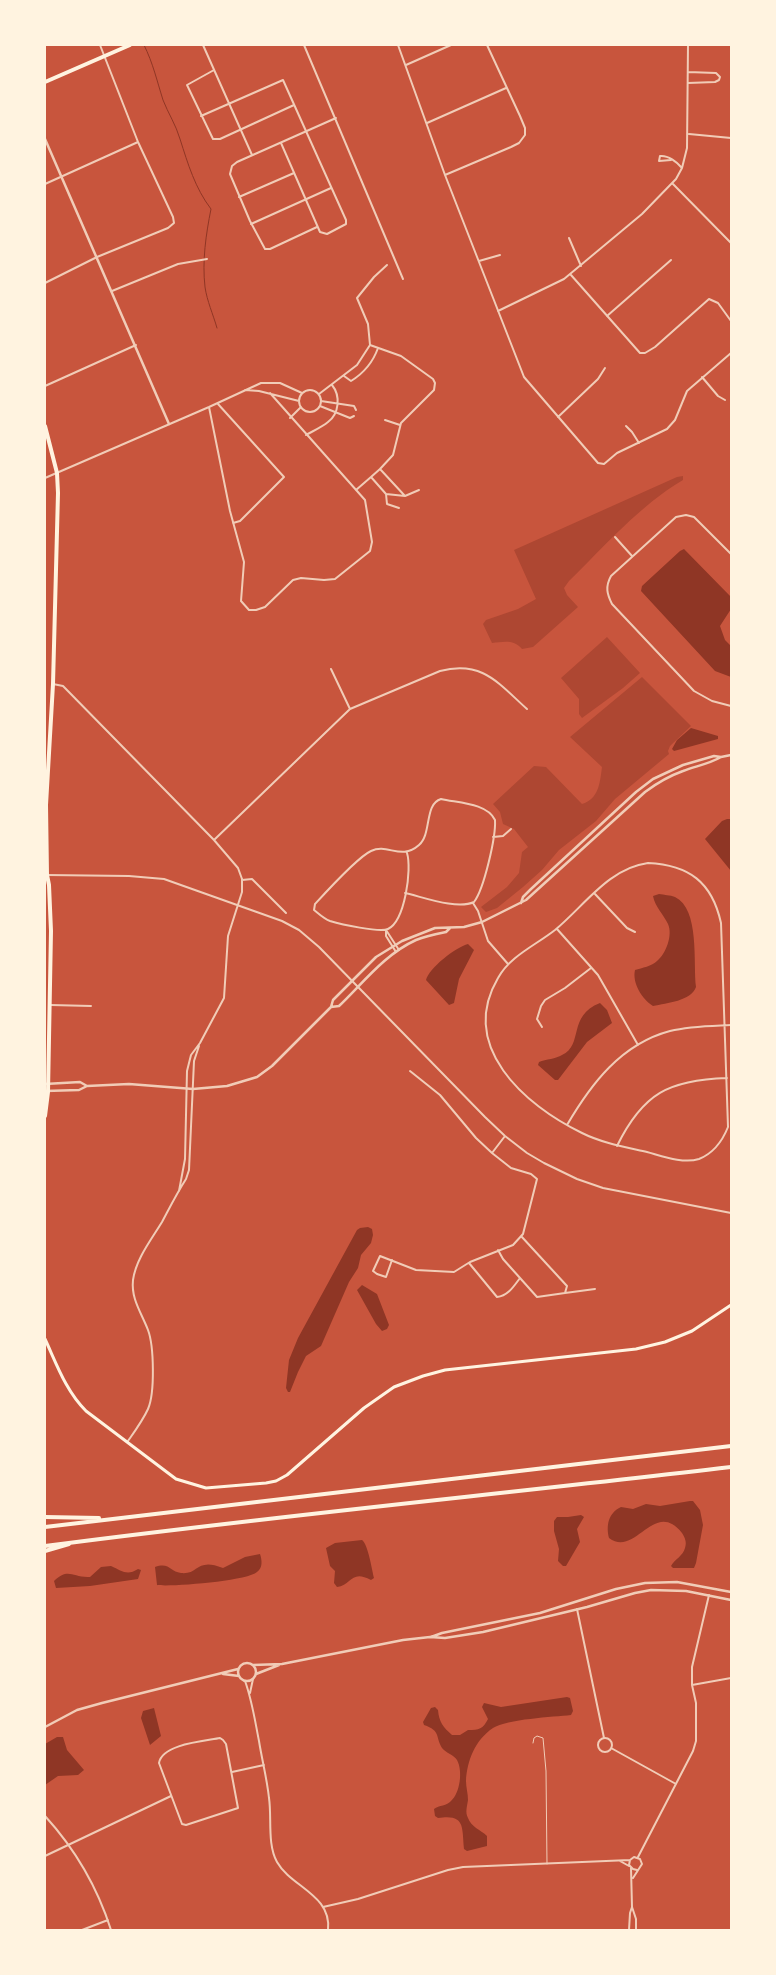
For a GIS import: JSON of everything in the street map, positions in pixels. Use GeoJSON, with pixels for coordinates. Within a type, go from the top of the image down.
{"type":"FeatureCollection","features":[{"type":"Feature","properties":{"kind":"main road"},"geometry":{"type":"LineString","coordinates":[[45,82],[130,45]]}},
{"type":"Feature","properties":{"kind":"main road"},"geometry":{"type":"LineString","coordinates":[[45,426],[57,473],[58,493],[53,684],[46,805],[45,880]]}},
{"type":"Feature","properties":{"kind":"main road"},"geometry":{"type":"LineString","coordinates":[[45,838],[46,833]]}},
{"type":"Feature","properties":{"kind":"main road"},"geometry":{"type":"LineString","coordinates":[[45,1116],[51,931],[49,885],[46,875]]}},
{"type":"Feature","properties":{"kind":"main road"},"geometry":{"type":"LineString","coordinates":[[45,1339],[66,1386],[75,1400],[86,1411],[176,1479],[190,1485],[206,1488],[276,1481],[296,1468],[364,1408],[394,1387],[423,1376],[445,1370],[636,1349],[665,1342],[692,1331],[731,1305]]}},
{"type":"Feature","properties":{"kind":"main road"},"geometry":{"type":"LineString","coordinates":[[45,1527],[731,1446]]}},
{"type":"Feature","properties":{"kind":"main road"},"geometry":{"type":"LineString","coordinates":[[45,1546],[448,1498],[731,1467]]}},
{"type":"Feature","properties":{"kind":"main road"},"geometry":{"type":"LineString","coordinates":[[45,1517],[116,1518]]}},
{"type":"Feature","properties":{"kind":"main road"},"geometry":{"type":"LineString","coordinates":[[45,1551],[86,1540]]}},
{"type":"Feature","properties":{"kind":"street"},"geometry":{"type":"LineString","coordinates":[[45,282],[97,257],[168,228],[174,223],[173,217],[138,142],[100,45]]}},
{"type":"Feature","properties":{"kind":"street"},"geometry":{"type":"LineString","coordinates":[[203,45],[252,156]]}},
{"type":"Feature","properties":{"kind":"street"},"geometry":{"type":"LineString","coordinates":[[304,45],[403,279]]}},
{"type":"Feature","properties":{"kind":"street"},"geometry":{"type":"LineString","coordinates":[[398,45],[524,377],[598,462],[602,464],[617,453],[663,432],[670,426],[687,391],[731,353]]}},
{"type":"Feature","properties":{"kind":"street"},"geometry":{"type":"LineString","coordinates":[[406,65],[451,45]]}},
{"type":"Feature","properties":{"kind":"street"},"geometry":{"type":"LineString","coordinates":[[446,175],[511,147],[524,138],[525,128],[487,45]]}},
{"type":"Feature","properties":{"kind":"street"},"geometry":{"type":"LineString","coordinates":[[498,312],[556,284],[571,274],[642,214],[672,183],[682,168],[686,155],[688,134],[688,45]]}},
{"type":"Feature","properties":{"kind":"street"},"geometry":{"type":"LineString","coordinates":[[214,70],[187,85],[212,139],[216,140],[294,105]]}},
{"type":"Feature","properties":{"kind":"street"},"geometry":{"type":"LineString","coordinates":[[688,72],[716,73],[720,77],[715,82],[688,83]]}},
{"type":"Feature","properties":{"kind":"street"},"geometry":{"type":"LineString","coordinates":[[201,116],[282,80],[332,188],[346,224],[327,234],[320,232],[281,143]]}},
{"type":"Feature","properties":{"kind":"street"},"geometry":{"type":"LineString","coordinates":[[427,123],[506,88]]}},
{"type":"Feature","properties":{"kind":"street"},"geometry":{"type":"LineString","coordinates":[[317,227],[267,249],[260,243],[230,174],[232,166],[237,162],[336,118]]}},
{"type":"Feature","properties":{"kind":"street"},"geometry":{"type":"LineString","coordinates":[[688,134],[731,138]]}},
{"type":"Feature","properties":{"kind":"street"},"geometry":{"type":"LineString","coordinates":[[45,139],[170,424]]}},
{"type":"Feature","properties":{"kind":"street"},"geometry":{"type":"LineString","coordinates":[[45,184],[138,142]]}},
{"type":"Feature","properties":{"kind":"street"},"geometry":{"type":"LineString","coordinates":[[671,160],[682,168]]}},
{"type":"Feature","properties":{"kind":"street"},"geometry":{"type":"LineString","coordinates":[[239,197],[294,173]]}},
{"type":"Feature","properties":{"kind":"street"},"geometry":{"type":"LineString","coordinates":[[672,183],[731,244]]}},
{"type":"Feature","properties":{"kind":"street"},"geometry":{"type":"LineString","coordinates":[[251,224],[332,188]]}},
{"type":"Feature","properties":{"kind":"street"},"geometry":{"type":"LineString","coordinates":[[569,238],[581,266]]}},
{"type":"Feature","properties":{"kind":"street"},"geometry":{"type":"LineString","coordinates":[[479,261],[500,255]]}},
{"type":"Feature","properties":{"kind":"street"},"geometry":{"type":"LineString","coordinates":[[112,291],[178,264],[207,259]]}},
{"type":"Feature","properties":{"kind":"street"},"geometry":{"type":"LineString","coordinates":[[606,316],[671,260]]}},
{"type":"Feature","properties":{"kind":"street"},"geometry":{"type":"LineString","coordinates":[[319,394],[357,365],[370,345],[368,324],[357,298],[374,277],[387,265]]}},
{"type":"Feature","properties":{"kind":"street"},"geometry":{"type":"LineString","coordinates":[[571,274],[635,349],[642,353],[654,347],[709,299],[718,303],[731,321]]}},
{"type":"Feature","properties":{"kind":"street"},"geometry":{"type":"LineString","coordinates":[[45,386],[136,345]]}},
{"type":"Feature","properties":{"kind":"street"},"geometry":{"type":"LineString","coordinates":[[356,490],[393,455],[400,425],[434,390],[435,383],[423,370],[401,356],[370,345]]}},
{"type":"Feature","properties":{"kind":"street"},"geometry":{"type":"LineString","coordinates":[[344,376],[351,381],[356,378],[370,363],[378,348]]}},
{"type":"Feature","properties":{"kind":"street"},"geometry":{"type":"LineString","coordinates":[[558,417],[598,379],[605,368]]}},
{"type":"Feature","properties":{"kind":"street"},"geometry":{"type":"LineString","coordinates":[[702,377],[718,396],[725,400]]}},
{"type":"Feature","properties":{"kind":"street"},"geometry":{"type":"LineString","coordinates":[[45,478],[258,384],[280,383],[302,393],[311,390],[319,394],[320,406],[311,412],[304,410],[299,401],[302,393]]}},
{"type":"Feature","properties":{"kind":"street"},"geometry":{"type":"LineString","coordinates":[[258,384],[259,391]]}},
{"type":"Feature","properties":{"kind":"street"},"geometry":{"type":"LineString","coordinates":[[306,435],[328,423],[335,413],[338,403],[337,392],[332,385]]}},
{"type":"Feature","properties":{"kind":"street"},"geometry":{"type":"LineString","coordinates":[[245,390],[270,393],[299,401]]}},
{"type":"Feature","properties":{"kind":"street"},"geometry":{"type":"LineString","coordinates":[[209,407],[236,539],[244,562],[241,601],[249,610],[256,610],[264,607],[292,580],[302,578],[335,579],[370,551],[372,539],[365,500],[290,418],[270,393]]}},
{"type":"Feature","properties":{"kind":"street"},"geometry":{"type":"LineString","coordinates":[[321,401],[354,406],[356,410]]}},
{"type":"Feature","properties":{"kind":"street"},"geometry":{"type":"LineString","coordinates":[[218,403],[284,478],[240,521],[233,523]]}},
{"type":"Feature","properties":{"kind":"street"},"geometry":{"type":"LineString","coordinates":[[320,406],[350,418],[354,416]]}},
{"type":"Feature","properties":{"kind":"street"},"geometry":{"type":"LineString","coordinates":[[290,418],[301,407]]}},
{"type":"Feature","properties":{"kind":"street"},"geometry":{"type":"LineString","coordinates":[[385,420],[400,425]]}},
{"type":"Feature","properties":{"kind":"street"},"geometry":{"type":"LineString","coordinates":[[626,426],[639,443]]}},
{"type":"Feature","properties":{"kind":"street"},"geometry":{"type":"LineString","coordinates":[[380,469],[405,496]]}},
{"type":"Feature","properties":{"kind":"street"},"geometry":{"type":"LineString","coordinates":[[371,477],[386,494],[388,504],[399,508]]}},
{"type":"Feature","properties":{"kind":"street"},"geometry":{"type":"LineString","coordinates":[[386,494],[405,496],[420,490]]}},
{"type":"Feature","properties":{"kind":"street"},"geometry":{"type":"LineString","coordinates":[[731,554],[700,521],[686,515],[676,517],[611,576],[607,584],[612,604],[694,691],[712,701],[731,706]]}},
{"type":"Feature","properties":{"kind":"street"},"geometry":{"type":"LineString","coordinates":[[615,537],[632,556]]}},
{"type":"Feature","properties":{"kind":"street"},"geometry":{"type":"LineString","coordinates":[[214,840],[350,710],[440,670],[455,667],[472,668],[487,675],[527,709]]}},
{"type":"Feature","properties":{"kind":"street"},"geometry":{"type":"LineString","coordinates":[[331,669],[350,710]]}},
{"type":"Feature","properties":{"kind":"street"},"geometry":{"type":"LineString","coordinates":[[53,684],[63,686],[214,840],[236,865],[242,880],[242,892],[228,936],[224,998],[189,1060],[185,1159],[179,1191]]}},
{"type":"Feature","properties":{"kind":"street"},"geometry":{"type":"LineString","coordinates":[[521,903],[523,897],[540,880],[636,792],[653,779],[694,761],[714,756],[731,755]]}},
{"type":"Feature","properties":{"kind":"street"},"geometry":{"type":"LineString","coordinates":[[46,1092],[79,1090],[87,1086],[129,1084],[193,1089],[227,1086],[257,1077],[282,1056],[331,1007],[333,1000],[376,957],[394,945],[425,931],[445,927],[464,927],[482,922],[521,903],[645,792],[674,775],[713,762],[721,757]]}},
{"type":"Feature","properties":{"kind":"street"},"geometry":{"type":"LineString","coordinates":[[405,893],[452,904],[464,905],[473,903],[480,895],[495,823],[489,812],[482,808],[441,799],[433,806],[422,842],[407,853],[380,849],[371,851],[341,877],[313,906],[314,910],[330,921],[386,930],[398,919],[409,870],[407,853]]}},
{"type":"Feature","properties":{"kind":"street"},"geometry":{"type":"LineString","coordinates":[[493,837],[503,836],[511,829]]}},
{"type":"Feature","properties":{"kind":"street"},"geometry":{"type":"LineString","coordinates":[[643,863],[667,864],[689,872],[698,878],[711,893],[717,906],[721,923],[728,1127],[722,1142],[708,1154],[697,1160],[684,1161],[617,1146],[594,1138],[567,1125],[542,1109],[515,1084],[494,1056],[486,1038],[485,1008],[498,977],[508,964],[556,929],[619,873],[643,863]]}},
{"type":"Feature","properties":{"kind":"street"},"geometry":{"type":"LineString","coordinates":[[46,875],[129,876],[164,879],[282,921],[300,930],[319,947],[505,1136],[544,1163],[577,1179],[603,1188],[731,1213]]}},
{"type":"Feature","properties":{"kind":"street"},"geometry":{"type":"LineString","coordinates":[[242,880],[252,878],[286,914]]}},
{"type":"Feature","properties":{"kind":"street"},"geometry":{"type":"LineString","coordinates":[[595,893],[627,928],[635,932]]}},
{"type":"Feature","properties":{"kind":"street"},"geometry":{"type":"LineString","coordinates":[[473,903],[492,947],[508,964]]}},
{"type":"Feature","properties":{"kind":"street"},"geometry":{"type":"LineString","coordinates":[[331,1007],[338,1006],[385,960],[396,952],[418,940],[446,932],[450,928]]}},
{"type":"Feature","properties":{"kind":"street"},"geometry":{"type":"LineString","coordinates":[[556,929],[604,985],[638,1045]]}},
{"type":"Feature","properties":{"kind":"street"},"geometry":{"type":"LineString","coordinates":[[386,930],[396,952]]}},
{"type":"Feature","properties":{"kind":"street"},"geometry":{"type":"LineString","coordinates":[[394,945],[400,950]]}},
{"type":"Feature","properties":{"kind":"street"},"geometry":{"type":"LineString","coordinates":[[542,1027],[537,1019],[545,1000],[591,968]]}},
{"type":"Feature","properties":{"kind":"street"},"geometry":{"type":"LineString","coordinates":[[49,1005],[91,1006]]}},
{"type":"Feature","properties":{"kind":"street"},"geometry":{"type":"LineString","coordinates":[[567,1125],[585,1095],[597,1080],[618,1058],[638,1045],[676,1030],[731,1024]]}},
{"type":"Feature","properties":{"kind":"street"},"geometry":{"type":"LineString","coordinates":[[127,1442],[144,1418],[152,1393],[151,1340],[136,1306],[133,1293],[136,1269],[186,1179],[189,1170],[194,1061],[200,1043]]}},
{"type":"Feature","properties":{"kind":"street"},"geometry":{"type":"LineString","coordinates":[[392,1260],[386,1277],[372,1270],[380,1256],[392,1260],[416,1270],[454,1272],[469,1263],[513,1245],[522,1236],[528,1220],[537,1179],[531,1174],[511,1168],[492,1153],[476,1138],[440,1095],[410,1071]]}},
{"type":"Feature","properties":{"kind":"street"},"geometry":{"type":"LineString","coordinates":[[617,1146],[627,1126],[638,1111],[650,1099],[661,1092],[676,1084],[698,1079],[727,1078]]}},
{"type":"Feature","properties":{"kind":"street"},"geometry":{"type":"LineString","coordinates":[[46,1084],[80,1082],[87,1086]]}},
{"type":"Feature","properties":{"kind":"street"},"geometry":{"type":"LineString","coordinates":[[492,1153],[505,1136]]}},
{"type":"Feature","properties":{"kind":"street"},"geometry":{"type":"LineString","coordinates":[[522,1236],[567,1286],[565,1293]]}},
{"type":"Feature","properties":{"kind":"street"},"geometry":{"type":"LineString","coordinates":[[498,1250],[503,1259],[537,1297],[594,1289]]}},
{"type":"Feature","properties":{"kind":"street"},"geometry":{"type":"LineString","coordinates":[[469,1263],[497,1297],[502,1296],[513,1288],[520,1278]]}},
{"type":"Feature","properties":{"kind":"street"},"geometry":{"type":"LineString","coordinates":[[430,1638],[442,1633],[540,1613],[616,1589],[645,1583],[677,1582],[731,1592]]}},
{"type":"Feature","properties":{"kind":"street"},"geometry":{"type":"LineString","coordinates":[[323,1907],[358,1899],[463,1867],[620,1861],[638,1857],[694,1751],[696,1741],[696,1703],[692,1685],[692,1667],[711,1588]]}},
{"type":"Feature","properties":{"kind":"street"},"geometry":{"type":"LineString","coordinates":[[250,1695],[253,1679],[256,1674],[282,1664],[377,1644],[445,1638],[483,1632],[577,1610],[635,1593],[668,1589],[731,1600]]}},
{"type":"Feature","properties":{"kind":"street"},"geometry":{"type":"LineString","coordinates":[[574,1603],[604,1738]]}},
{"type":"Feature","properties":{"kind":"street"},"geometry":{"type":"LineString","coordinates":[[45,1727],[77,1710],[182,1681],[221,1674],[238,1668],[245,1663],[253,1665],[282,1664]]}},
{"type":"Feature","properties":{"kind":"street"},"geometry":{"type":"LineString","coordinates":[[253,1665],[256,1674]]}},
{"type":"Feature","properties":{"kind":"street"},"geometry":{"type":"LineString","coordinates":[[238,1668],[239,1676]]}},
{"type":"Feature","properties":{"kind":"street"},"geometry":{"type":"LineString","coordinates":[[221,1674],[239,1676],[245,1681],[250,1695],[270,1800],[273,1846],[276,1861],[285,1872],[323,1907],[328,1921],[328,1930]]}},
{"type":"Feature","properties":{"kind":"street"},"geometry":{"type":"LineString","coordinates":[[692,1685],[731,1678]]}},
{"type":"Feature","properties":{"kind":"street"},"geometry":{"type":"LineString","coordinates":[[245,1681],[253,1679]]}},
{"type":"Feature","properties":{"kind":"street"},"geometry":{"type":"LineString","coordinates":[[220,1738],[226,1744],[231,1772],[238,1808],[186,1825],[182,1824],[159,1763],[160,1758],[166,1752],[186,1744],[220,1738]]}},
{"type":"Feature","properties":{"kind":"street"},"geometry":{"type":"LineString","coordinates":[[604,1738],[611,1742],[611,1748]]}},
{"type":"Feature","properties":{"kind":"street"},"geometry":{"type":"LineString","coordinates":[[604,1738],[599,1743],[600,1749],[606,1752],[611,1748]]}},
{"type":"Feature","properties":{"kind":"street"},"geometry":{"type":"LineString","coordinates":[[611,1748],[676,1784]]}},
{"type":"Feature","properties":{"kind":"street"},"geometry":{"type":"LineString","coordinates":[[231,1772],[264,1765]]}},
{"type":"Feature","properties":{"kind":"street"},"geometry":{"type":"LineString","coordinates":[[45,1856],[171,1796]]}},
{"type":"Feature","properties":{"kind":"street"},"geometry":{"type":"LineString","coordinates":[[45,1816],[68,1844],[90,1877],[111,1930]]}},
{"type":"Feature","properties":{"kind":"street"},"geometry":{"type":"LineString","coordinates":[[632,1879],[642,1864],[638,1857]]}},
{"type":"Feature","properties":{"kind":"street"},"geometry":{"type":"LineString","coordinates":[[629,1930],[632,1907],[630,1860]]}},
{"type":"Feature","properties":{"kind":"street"},"geometry":{"type":"LineString","coordinates":[[620,1861],[637,1870]]}},
{"type":"Feature","properties":{"kind":"street"},"geometry":{"type":"LineString","coordinates":[[632,1907],[636,1919],[636,1930]]}},
{"type":"Feature","properties":{"kind":"street"},"geometry":{"type":"LineString","coordinates":[[82,1930],[108,1920]]}},
{"type":"Feature","properties":{"kind":"lane"},"geometry":{"type":"LineString","coordinates":[[533,1743],[534,1738],[537,1736],[544,1738],[547,1864]]}},
{"type":"Feature","properties":{"kind":"shaded area"},"geometry":{"type":"Polygon","coordinates":[[[683,476],[683,480],[637,514],[569,581],[564,588],[567,595],[578,607],[533,647],[522,649],[512,642],[492,643],[483,624],[486,620],[518,609],[536,599],[514,550],[683,476]]]}},
{"type":"Feature","properties":{"kind":"shaded area"},"geometry":{"type":"Polygon","coordinates":[[[684,549],[731,597],[731,609],[720,626],[725,640],[731,646],[731,677],[715,671],[641,591],[642,586],[684,549]]]}},
{"type":"Feature","properties":{"kind":"shaded area"},"geometry":{"type":"Polygon","coordinates":[[[607,637],[640,673],[582,718],[579,714],[579,699],[561,678],[607,637]]]}},
{"type":"Feature","properties":{"kind":"shaded area"},"geometry":{"type":"Polygon","coordinates":[[[642,677],[691,726],[670,746],[669,754],[615,799],[596,821],[559,850],[542,870],[497,908],[486,912],[481,907],[507,887],[519,873],[522,852],[528,847],[514,829],[503,824],[500,812],[493,804],[534,766],[546,767],[582,804],[588,802],[598,789],[602,767],[570,737],[642,677]]]}},
{"type":"Feature","properties":{"kind":"shaded area"},"geometry":{"type":"Polygon","coordinates":[[[691,728],[718,736],[718,739],[674,751],[672,749],[677,740],[691,728]]]}},
{"type":"Feature","properties":{"kind":"shaded area"},"geometry":{"type":"Polygon","coordinates":[[[731,819],[731,871],[705,839],[722,821],[731,819]]]}},
{"type":"Feature","properties":{"kind":"shaded area"},"geometry":{"type":"Polygon","coordinates":[[[659,894],[675,897],[683,903],[688,913],[694,938],[696,987],[693,992],[684,998],[653,1006],[639,990],[634,975],[635,970],[655,963],[663,954],[668,944],[670,933],[668,924],[653,896],[659,894]]]}},
{"type":"Feature","properties":{"kind":"shaded area"},"geometry":{"type":"Polygon","coordinates":[[[468,944],[474,950],[459,979],[454,1003],[449,1005],[426,980],[432,970],[444,959],[457,949],[468,944]]]}},
{"type":"Feature","properties":{"kind":"shaded area"},"geometry":{"type":"Polygon","coordinates":[[[600,1003],[607,1010],[612,1023],[587,1042],[558,1080],[555,1080],[538,1065],[539,1062],[560,1056],[569,1050],[583,1015],[600,1003]]]}},
{"type":"Feature","properties":{"kind":"shaded area"},"geometry":{"type":"Polygon","coordinates":[[[368,1227],[372,1229],[371,1243],[361,1255],[358,1268],[349,1282],[321,1346],[306,1356],[290,1392],[288,1392],[286,1388],[289,1360],[298,1338],[357,1230],[368,1227]]]}},
{"type":"Feature","properties":{"kind":"shaded area"},"geometry":{"type":"Polygon","coordinates":[[[362,1285],[377,1294],[389,1325],[387,1329],[382,1331],[376,1324],[357,1290],[362,1285]]]}},
{"type":"Feature","properties":{"kind":"shaded area"},"geometry":{"type":"Polygon","coordinates":[[[693,1501],[700,1510],[703,1525],[694,1568],[673,1568],[671,1566],[683,1553],[686,1544],[682,1533],[672,1524],[663,1522],[654,1524],[628,1541],[619,1542],[609,1538],[609,1520],[613,1513],[621,1507],[633,1509],[646,1504],[660,1506],[693,1501]]]}},
{"type":"Feature","properties":{"kind":"shaded area"},"geometry":{"type":"Polygon","coordinates":[[[581,1515],[584,1517],[577,1529],[580,1542],[566,1566],[563,1566],[558,1561],[559,1549],[554,1531],[554,1521],[557,1517],[581,1515]]]}},
{"type":"Feature","properties":{"kind":"shaded area"},"geometry":{"type":"Polygon","coordinates":[[[362,1540],[368,1552],[374,1578],[371,1580],[359,1576],[337,1587],[334,1583],[335,1571],[330,1566],[326,1548],[335,1543],[362,1540]]]}},
{"type":"Feature","properties":{"kind":"shaded area"},"geometry":{"type":"Polygon","coordinates":[[[260,1554],[261,1566],[257,1572],[250,1575],[208,1583],[157,1585],[155,1567],[167,1566],[177,1572],[187,1573],[208,1564],[223,1568],[245,1557],[260,1554]]]}},
{"type":"Feature","properties":{"kind":"shaded area"},"geometry":{"type":"Polygon","coordinates":[[[111,1566],[128,1572],[141,1570],[138,1579],[90,1586],[56,1588],[54,1581],[63,1575],[71,1574],[90,1577],[101,1567],[111,1566]]]}},
{"type":"Feature","properties":{"kind":"shaded area"},"geometry":{"type":"Polygon","coordinates":[[[570,1698],[573,1711],[571,1715],[519,1720],[500,1725],[487,1733],[473,1751],[466,1783],[467,1814],[471,1824],[487,1836],[487,1846],[467,1851],[464,1849],[462,1828],[458,1820],[435,1816],[434,1809],[449,1803],[457,1793],[460,1770],[457,1760],[442,1748],[433,1729],[424,1725],[423,1722],[431,1708],[435,1707],[438,1710],[440,1721],[452,1735],[460,1735],[468,1730],[478,1729],[484,1725],[488,1719],[482,1707],[484,1703],[501,1707],[570,1698]]]}},
{"type":"Feature","properties":{"kind":"shaded area"},"geometry":{"type":"Polygon","coordinates":[[[154,1708],[161,1736],[150,1745],[141,1718],[143,1711],[154,1708]]]}},
{"type":"Feature","properties":{"kind":"shaded area"},"geometry":{"type":"Polygon","coordinates":[[[57,1737],[63,1737],[67,1750],[84,1770],[78,1775],[58,1776],[45,1785],[45,1744],[57,1737]]]}},
{"type":"Feature","properties":{"kind":"waterway"},"geometry":{"type":"LineString","coordinates":[[144,45],[192,176],[211,209],[205,248],[204,277],[207,297],[217,328]]}}]}
